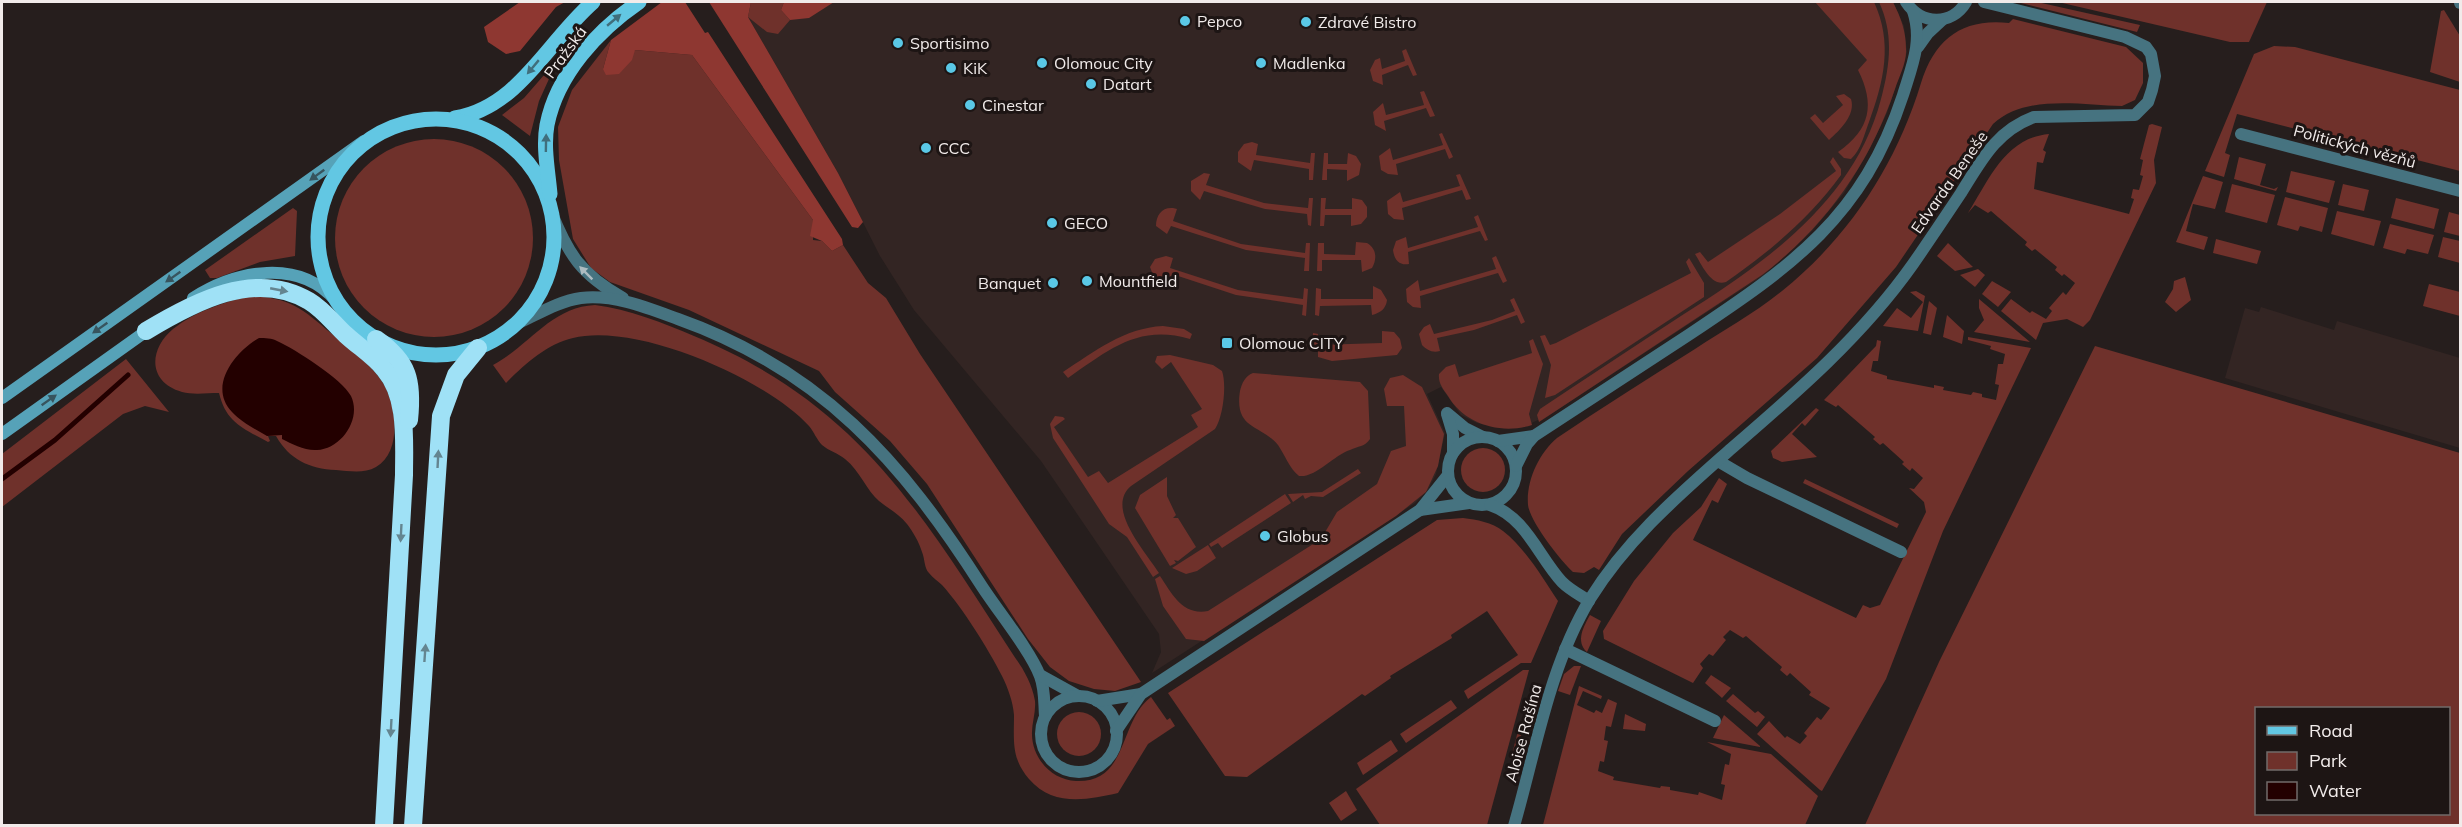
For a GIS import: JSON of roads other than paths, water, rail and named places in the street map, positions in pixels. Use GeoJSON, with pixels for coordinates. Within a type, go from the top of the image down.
{"type":"FeatureCollection","features":[{"type":"Feature","properties":{"kind":"highway"},"geometry":{"type":"LineString","coordinates":[[146,331],[188,308],[240,290],[257,287],[279,290],[310,302],[380,363],[391,378],[402,417],[404,475]]}},
{"type":"Feature","properties":{"kind":"highway"},"geometry":{"type":"LineString","coordinates":[[376,339],[400,359],[410,385],[411,405],[404,475],[384,825]]}},
{"type":"Feature","properties":{"kind":"highway"},"geometry":{"type":"LineString","coordinates":[[413,825],[441,416],[456,375],[478,348]]}},
{"type":"Feature","properties":{"kind":"main road","name":"Pražská"},"geometry":{"type":"LineString","coordinates":[[446,119],[482,111],[510,93],[593,2]]}},
{"type":"Feature","properties":{"kind":"main road","name":"Pražská"},"geometry":{"type":"LineString","coordinates":[[551,212],[546,141],[547,125],[557,94],[570,71],[592,42],[605,28],[639,2]]}},
{"type":"Feature","properties":{"kind":"main road"},"geometry":{"type":"LineString","coordinates":[[2,398],[364,141],[406,122],[446,119],[480,127],[510,145],[538,177],[551,212],[554,246],[547,277],[532,305],[514,325],[478,348],[457,354],[433,356],[405,351],[376,339],[357,325],[325,288],[307,278],[280,273],[254,274],[208,289],[2,434]]}},
{"type":"Feature","properties":{"kind":"main road"},"geometry":{"type":"LineString","coordinates":[[336,301],[326,280],[319,255],[320,213],[333,176],[347,156],[364,141]]}},
{"type":"Feature","properties":{"kind":"street"},"geometry":{"type":"LineString","coordinates":[[1917,49],[1928,33],[1963,6],[1991,4]]}},
{"type":"Feature","properties":{"kind":"street","name":"Edvarda Beneše"},"geometry":{"type":"LineString","coordinates":[[1589,601],[1642,530],[1668,503],[1801,388],[1885,299],[1912,266],[1997,139],[2021,122],[2034,117],[2126,118],[2142,111],[2148,102],[2155,76],[2151,54],[2146,47],[2119,35],[1991,4]]}},
{"type":"Feature","properties":{"kind":"street"},"geometry":{"type":"LineString","coordinates":[[1910,6],[1925,18],[1942,20]]}},
{"type":"Feature","properties":{"kind":"street"},"geometry":{"type":"LineString","coordinates":[[1515,518],[1512,488],[1516,466],[1527,444],[1534,436],[1768,282],[1823,233],[1849,201],[1877,154],[1897,110],[1917,49],[1918,31],[1910,6]]}},
{"type":"Feature","properties":{"kind":"street","name":"Politických vězňů"},"geometry":{"type":"LineString","coordinates":[[2241,134],[2460,191]]}},
{"type":"Feature","properties":{"kind":"street"},"geometry":{"type":"LineString","coordinates":[[551,212],[566,246],[584,272],[604,287],[635,304]]}},
{"type":"Feature","properties":{"kind":"street"},"geometry":{"type":"LineString","coordinates":[[514,325],[574,299],[593,297],[635,304],[685,321],[749,350],[800,380],[858,427],[920,495],[1040,675],[1045,716],[1041,733],[1045,750],[1055,763],[1071,771],[1088,770],[1103,762],[1113,748],[1116,731],[1141,694],[1420,510],[1448,475],[1453,453],[1453,434],[1447,413],[1465,428],[1498,441],[1534,436]]}},
{"type":"Feature","properties":{"kind":"street"},"geometry":{"type":"LineString","coordinates":[[1453,453],[1466,441],[1483,437]]}},
{"type":"Feature","properties":{"kind":"street"},"geometry":{"type":"LineString","coordinates":[[1498,441],[1512,454],[1516,466]]}},
{"type":"Feature","properties":{"kind":"street"},"geometry":{"type":"LineString","coordinates":[[1718,461],[1747,478],[1901,552]]}},
{"type":"Feature","properties":{"kind":"street"},"geometry":{"type":"LineString","coordinates":[[1448,475],[1455,492],[1469,503]]}},
{"type":"Feature","properties":{"kind":"street"},"geometry":{"type":"LineString","coordinates":[[1490,505],[1507,496],[1512,488]]}},
{"type":"Feature","properties":{"kind":"street"},"geometry":{"type":"LineString","coordinates":[[1420,510],[1469,503],[1504,509],[1515,518],[1563,583],[1589,601]]}},
{"type":"Feature","properties":{"kind":"street","name":"Aloise Rašína"},"geometry":{"type":"LineString","coordinates":[[1514,825],[1565,649],[1589,601]]}},
{"type":"Feature","properties":{"kind":"street"},"geometry":{"type":"LineString","coordinates":[[1565,649],[1715,722]]}},
{"type":"Feature","properties":{"kind":"street"},"geometry":{"type":"LineString","coordinates":[[1040,675],[1079,696],[1097,701],[1141,694]]}},
{"type":"Feature","properties":{"kind":"street"},"geometry":{"type":"LineString","coordinates":[[1045,716],[1056,703],[1079,696]]}},
{"type":"Feature","properties":{"kind":"street"},"geometry":{"type":"LineString","coordinates":[[1097,701],[1112,715],[1116,731]]}},
{"type":"Feature","properties":{"kind":"water"},"geometry":{"type":"Polygon","coordinates":[[[259,338],[275,340],[306,357],[346,389],[354,405],[354,414],[341,439],[326,448],[312,450],[303,448],[282,439],[282,435],[267,436],[232,412],[225,402],[222,391],[223,381],[234,360],[259,338]]]}},
{"type":"Feature","properties":{"kind":"waterway"},"geometry":{"type":"LineString","coordinates":[[2,479],[55,440],[128,375]]}},
{"type":"Feature","properties":{"kind":"place","name":"Pepco"},"geometry":{"type":"Point","coordinates":[1185,21]}},
{"type":"Feature","properties":{"kind":"place","name":"Zdravé Bistro"},"geometry":{"type":"Point","coordinates":[1306,22]}},
{"type":"Feature","properties":{"kind":"place","name":"Sportisimo"},"geometry":{"type":"Point","coordinates":[898,43]}},
{"type":"Feature","properties":{"kind":"place","name":"Olomouc City"},"geometry":{"type":"Point","coordinates":[1042,63]}},
{"type":"Feature","properties":{"kind":"place","name":"Madlenka"},"geometry":{"type":"Point","coordinates":[1261,63]}},
{"type":"Feature","properties":{"kind":"place","name":"KiK"},"geometry":{"type":"Point","coordinates":[951,68]}},
{"type":"Feature","properties":{"kind":"place","name":"Datart"},"geometry":{"type":"Point","coordinates":[1091,84]}},
{"type":"Feature","properties":{"kind":"place","name":"Cinestar"},"geometry":{"type":"Point","coordinates":[970,105]}},
{"type":"Feature","properties":{"kind":"place","name":"CCC"},"geometry":{"type":"Point","coordinates":[926,148]}},
{"type":"Feature","properties":{"kind":"place","name":"GECO"},"geometry":{"type":"Point","coordinates":[1052,223]}},
{"type":"Feature","properties":{"kind":"place","name":"Mountfield"},"geometry":{"type":"Point","coordinates":[1087,281]}},
{"type":"Feature","properties":{"kind":"place","name":"Banquet"},"geometry":{"type":"Point","coordinates":[1053,283]}},
{"type":"Feature","properties":{"kind":"place","name":"Olomouc CITY"},"geometry":{"type":"Point","coordinates":[1227,343]}},
{"type":"Feature","properties":{"kind":"place","name":"Globus"},"geometry":{"type":"Point","coordinates":[1265,536]}}]}
